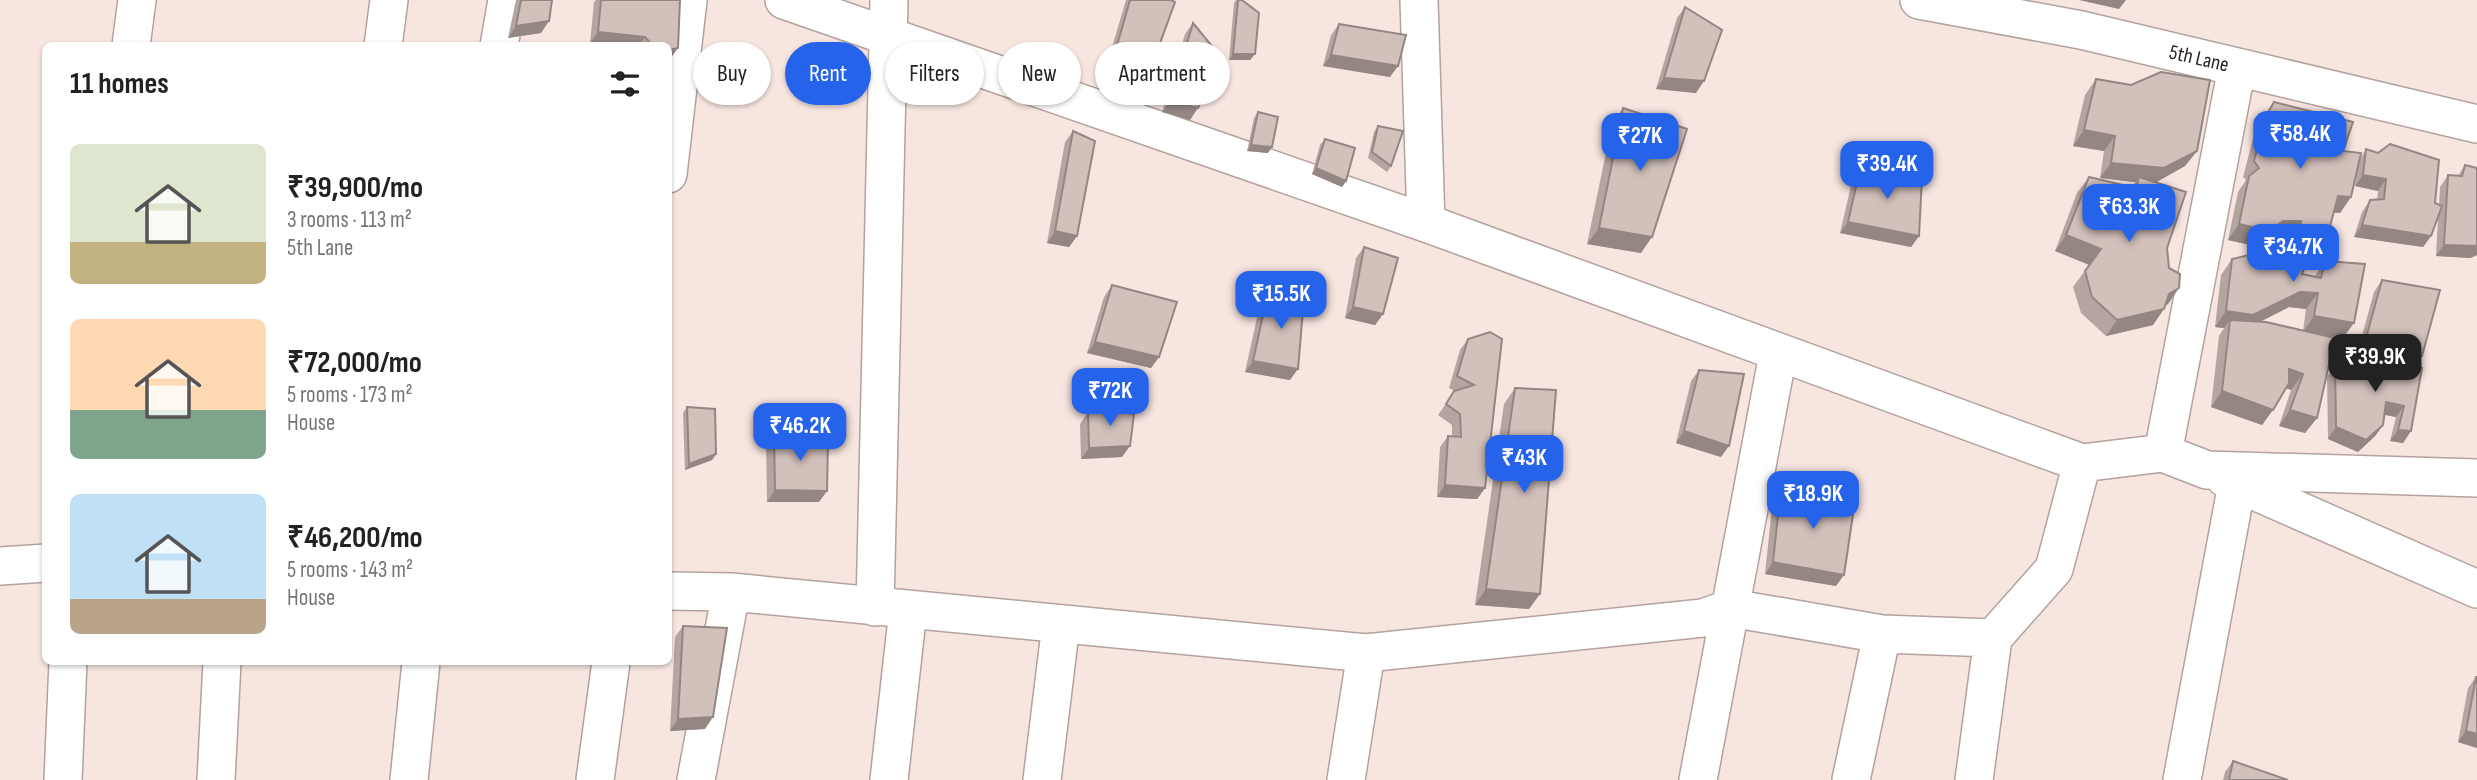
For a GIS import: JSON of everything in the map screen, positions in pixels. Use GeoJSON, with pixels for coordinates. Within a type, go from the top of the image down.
{"type":"FeatureCollection","features":[{"type":"Feature","properties":{"kind":"street"},"geometry":{"type":"LineString","coordinates":[[132,42],[137,0]]}},
{"type":"Feature","properties":{"kind":"street"},"geometry":{"type":"LineString","coordinates":[[384,42],[389,0]]}},
{"type":"Feature","properties":{"kind":"street"},"geometry":{"type":"LineString","coordinates":[[500,42],[507,0]]}},
{"type":"Feature","properties":{"kind":"street"},"geometry":{"type":"LineString","coordinates":[[672,139],[688,0]]}},
{"type":"Feature","properties":{"kind":"street"},"geometry":{"type":"LineString","coordinates":[[784,0],[1426,223],[2082,463],[2163,453],[2477,589]]}},
{"type":"Feature","properties":{"kind":"street"},"geometry":{"type":"LineString","coordinates":[[889,0],[890,780]]}},
{"type":"Feature","properties":{"kind":"street"},"geometry":{"type":"LineString","coordinates":[[1419,0],[1426,223]]}},
{"type":"Feature","properties":{"kind":"street","name":"5th Lane"},"geometry":{"type":"LineString","coordinates":[[1919,0],[2081,30],[2477,124]]}},
{"type":"Feature","properties":{"kind":"street"},"geometry":{"type":"LineString","coordinates":[[2163,453],[2237,67]]}},
{"type":"Feature","properties":{"kind":"street"},"geometry":{"type":"LineString","coordinates":[[1698,780],[1778,354]]}},
{"type":"Feature","properties":{"kind":"street"},"geometry":{"type":"LineString","coordinates":[[1974,780],[1993,638],[2054,569],[2082,463]]}},
{"type":"Feature","properties":{"kind":"street"},"geometry":{"type":"LineString","coordinates":[[2222,477],[2477,478]]}},
{"type":"Feature","properties":{"kind":"street"},"geometry":{"type":"LineString","coordinates":[[2182,780],[2222,477]]}},
{"type":"Feature","properties":{"kind":"street"},"geometry":{"type":"LineString","coordinates":[[0,566],[42,563]]}},
{"type":"Feature","properties":{"kind":"street"},"geometry":{"type":"LineString","coordinates":[[672,591],[731,593],[1366,653],[1703,618],[1731,608],[1882,634],[1993,638]]}},
{"type":"Feature","properties":{"kind":"street"},"geometry":{"type":"LineString","coordinates":[[696,780],[731,593]]}},
{"type":"Feature","properties":{"kind":"street"},"geometry":{"type":"LineString","coordinates":[[1042,780],[1061,624]]}},
{"type":"Feature","properties":{"kind":"street"},"geometry":{"type":"LineString","coordinates":[[1851,780],[1882,634]]}},
{"type":"Feature","properties":{"kind":"street"},"geometry":{"type":"LineString","coordinates":[[1346,780],[1366,653]]}},
{"type":"Feature","properties":{"kind":"street"},"geometry":{"type":"LineString","coordinates":[[63,780],[68,665]]}},
{"type":"Feature","properties":{"kind":"street"},"geometry":{"type":"LineString","coordinates":[[216,780],[222,665]]}},
{"type":"Feature","properties":{"kind":"street"},"geometry":{"type":"LineString","coordinates":[[409,780],[421,665]]}},
{"type":"Feature","properties":{"kind":"street"},"geometry":{"type":"LineString","coordinates":[[595,780],[611,665]]}},
{"type":"Feature","properties":{"kind":"building"},"geometry":{"type":"Polygon","coordinates":[[[521,0],[552,0],[549,21],[516,26],[521,0]]]}},
{"type":"Feature","properties":{"kind":"building"},"geometry":{"type":"Polygon","coordinates":[[[601,0],[680,0],[678,48],[672,49],[672,42],[649,42],[645,37],[598,32],[601,0]]]}},
{"type":"Feature","properties":{"kind":"building"},"geometry":{"type":"Polygon","coordinates":[[[1130,0],[1175,2],[1160,42],[1118,42],[1130,0]]]}},
{"type":"Feature","properties":{"kind":"building"},"geometry":{"type":"Polygon","coordinates":[[[1238,0],[1242,0],[1259,13],[1255,54],[1233,54],[1238,0]]]}},
{"type":"Feature","properties":{"kind":"building"},"geometry":{"type":"Polygon","coordinates":[[[1685,7],[1722,30],[1704,81],[1664,78],[1685,7]]]}},
{"type":"Feature","properties":{"kind":"building"},"geometry":{"type":"Polygon","coordinates":[[[1193,23],[1209,42],[1187,42],[1193,23]]]}},
{"type":"Feature","properties":{"kind":"building"},"geometry":{"type":"Polygon","coordinates":[[[1339,24],[1406,35],[1398,66],[1331,55],[1339,24]]]}},
{"type":"Feature","properties":{"kind":"building"},"geometry":{"type":"Polygon","coordinates":[[[2161,72],[2210,80],[2197,151],[2164,168],[2111,163],[2115,136],[2084,130],[2096,79],[2131,85],[2161,72]]]}},
{"type":"Feature","properties":{"kind":"building"},"geometry":{"type":"Polygon","coordinates":[[[2274,102],[2353,122],[2343,151],[2361,153],[2351,197],[2338,196],[2327,238],[2300,233],[2301,221],[2283,221],[2270,231],[2239,224],[2249,176],[2259,168],[2254,161],[2266,116],[2274,102]]]}},
{"type":"Feature","properties":{"kind":"building"},"geometry":{"type":"Polygon","coordinates":[[[1623,108],[1687,129],[1652,237],[1599,228],[1623,108]]]}},
{"type":"Feature","properties":{"kind":"building"},"geometry":{"type":"Polygon","coordinates":[[[1258,112],[1278,117],[1272,147],[1251,145],[1258,112]]]}},
{"type":"Feature","properties":{"kind":"building"},"geometry":{"type":"Polygon","coordinates":[[[1378,126],[1403,131],[1391,166],[1372,152],[1378,126]]]}},
{"type":"Feature","properties":{"kind":"building"},"geometry":{"type":"Polygon","coordinates":[[[1073,131],[1095,141],[1077,236],[1055,231],[1073,131]]]}},
{"type":"Feature","properties":{"kind":"building"},"geometry":{"type":"Polygon","coordinates":[[[1325,139],[1355,148],[1346,181],[1316,168],[1325,139]]]}},
{"type":"Feature","properties":{"kind":"building"},"geometry":{"type":"Polygon","coordinates":[[[2390,144],[2439,160],[2435,203],[2442,206],[2431,236],[2362,225],[2370,200],[2384,199],[2386,179],[2363,175],[2366,149],[2378,153],[2390,144]]]}},
{"type":"Feature","properties":{"kind":"building"},"geometry":{"type":"Polygon","coordinates":[[[1861,165],[1922,178],[1919,236],[1848,222],[1861,165]]]}},
{"type":"Feature","properties":{"kind":"building"},"geometry":{"type":"Polygon","coordinates":[[[2465,165],[2477,168],[2477,246],[2444,245],[2448,175],[2462,176],[2465,165]]]}},
{"type":"Feature","properties":{"kind":"building"},"geometry":{"type":"Polygon","coordinates":[[[2089,177],[2136,188],[2139,177],[2186,192],[2167,248],[2169,268],[2180,274],[2179,288],[2169,294],[2164,309],[2117,320],[2092,297],[2085,271],[2101,249],[2066,235],[2089,177]]]}},
{"type":"Feature","properties":{"kind":"building"},"geometry":{"type":"Polygon","coordinates":[[[1364,247],[1398,258],[1383,314],[1353,307],[1364,247]]]}},
{"type":"Feature","properties":{"kind":"building"},"geometry":{"type":"Polygon","coordinates":[[[2279,248],[2309,257],[2302,274],[2321,278],[2325,261],[2365,264],[2354,323],[2314,316],[2318,293],[2300,292],[2253,315],[2226,311],[2232,259],[2279,248]]]}},
{"type":"Feature","properties":{"kind":"building"},"geometry":{"type":"Polygon","coordinates":[[[2382,280],[2440,290],[2422,356],[2363,349],[2382,280]]]}},
{"type":"Feature","properties":{"kind":"building"},"geometry":{"type":"Polygon","coordinates":[[[1112,285],[1177,302],[1159,357],[1095,342],[1112,285]]]}},
{"type":"Feature","properties":{"kind":"building"},"geometry":{"type":"Polygon","coordinates":[[[1268,292],[1304,298],[1298,369],[1253,361],[1268,292]]]}},
{"type":"Feature","properties":{"kind":"building"},"geometry":{"type":"Polygon","coordinates":[[[2230,320],[2266,322],[2335,338],[2317,418],[2290,410],[2303,374],[2289,369],[2289,383],[2273,410],[2222,391],[2230,320]]]}},
{"type":"Feature","properties":{"kind":"building"},"geometry":{"type":"Polygon","coordinates":[[[1490,332],[1502,339],[1485,488],[1445,485],[1448,436],[1461,437],[1460,414],[1446,404],[1454,391],[1474,385],[1457,376],[1468,339],[1490,332]]]}},
{"type":"Feature","properties":{"kind":"building"},"geometry":{"type":"Polygon","coordinates":[[[2391,356],[2422,368],[2411,431],[2398,430],[2404,406],[2386,402],[2383,425],[2366,440],[2336,427],[2335,365],[2391,356]]]}},
{"type":"Feature","properties":{"kind":"building"},"geometry":{"type":"Polygon","coordinates":[[[1699,370],[1744,374],[1729,446],[1684,431],[1699,370]]]}},
{"type":"Feature","properties":{"kind":"building"},"geometry":{"type":"Polygon","coordinates":[[[1515,388],[1556,390],[1540,594],[1486,589],[1515,388]]]}},
{"type":"Feature","properties":{"kind":"building"},"geometry":{"type":"Polygon","coordinates":[[[687,407],[715,409],[716,454],[689,464],[687,407]]]}},
{"type":"Feature","properties":{"kind":"building"},"geometry":{"type":"Polygon","coordinates":[[[1100,408],[1134,414],[1130,446],[1089,448],[1088,412],[1100,408]]]}},
{"type":"Feature","properties":{"kind":"building"},"geometry":{"type":"Polygon","coordinates":[[[774,431],[828,440],[827,491],[775,490],[774,431]]]}},
{"type":"Feature","properties":{"kind":"building"},"geometry":{"type":"Polygon","coordinates":[[[1781,487],[1855,501],[1844,575],[1773,562],[1781,487]]]}},
{"type":"Feature","properties":{"kind":"building"},"geometry":{"type":"Polygon","coordinates":[[[683,626],[727,628],[713,717],[678,719],[683,626]]]}},
{"type":"Feature","properties":{"kind":"building"},"geometry":{"type":"Polygon","coordinates":[[[2477,677],[2477,734],[2466,731],[2477,677]]]}},
{"type":"Feature","properties":{"kind":"building"},"geometry":{"type":"Polygon","coordinates":[[[2233,761],[2288,780],[2229,780],[2233,761]]]}}]}
